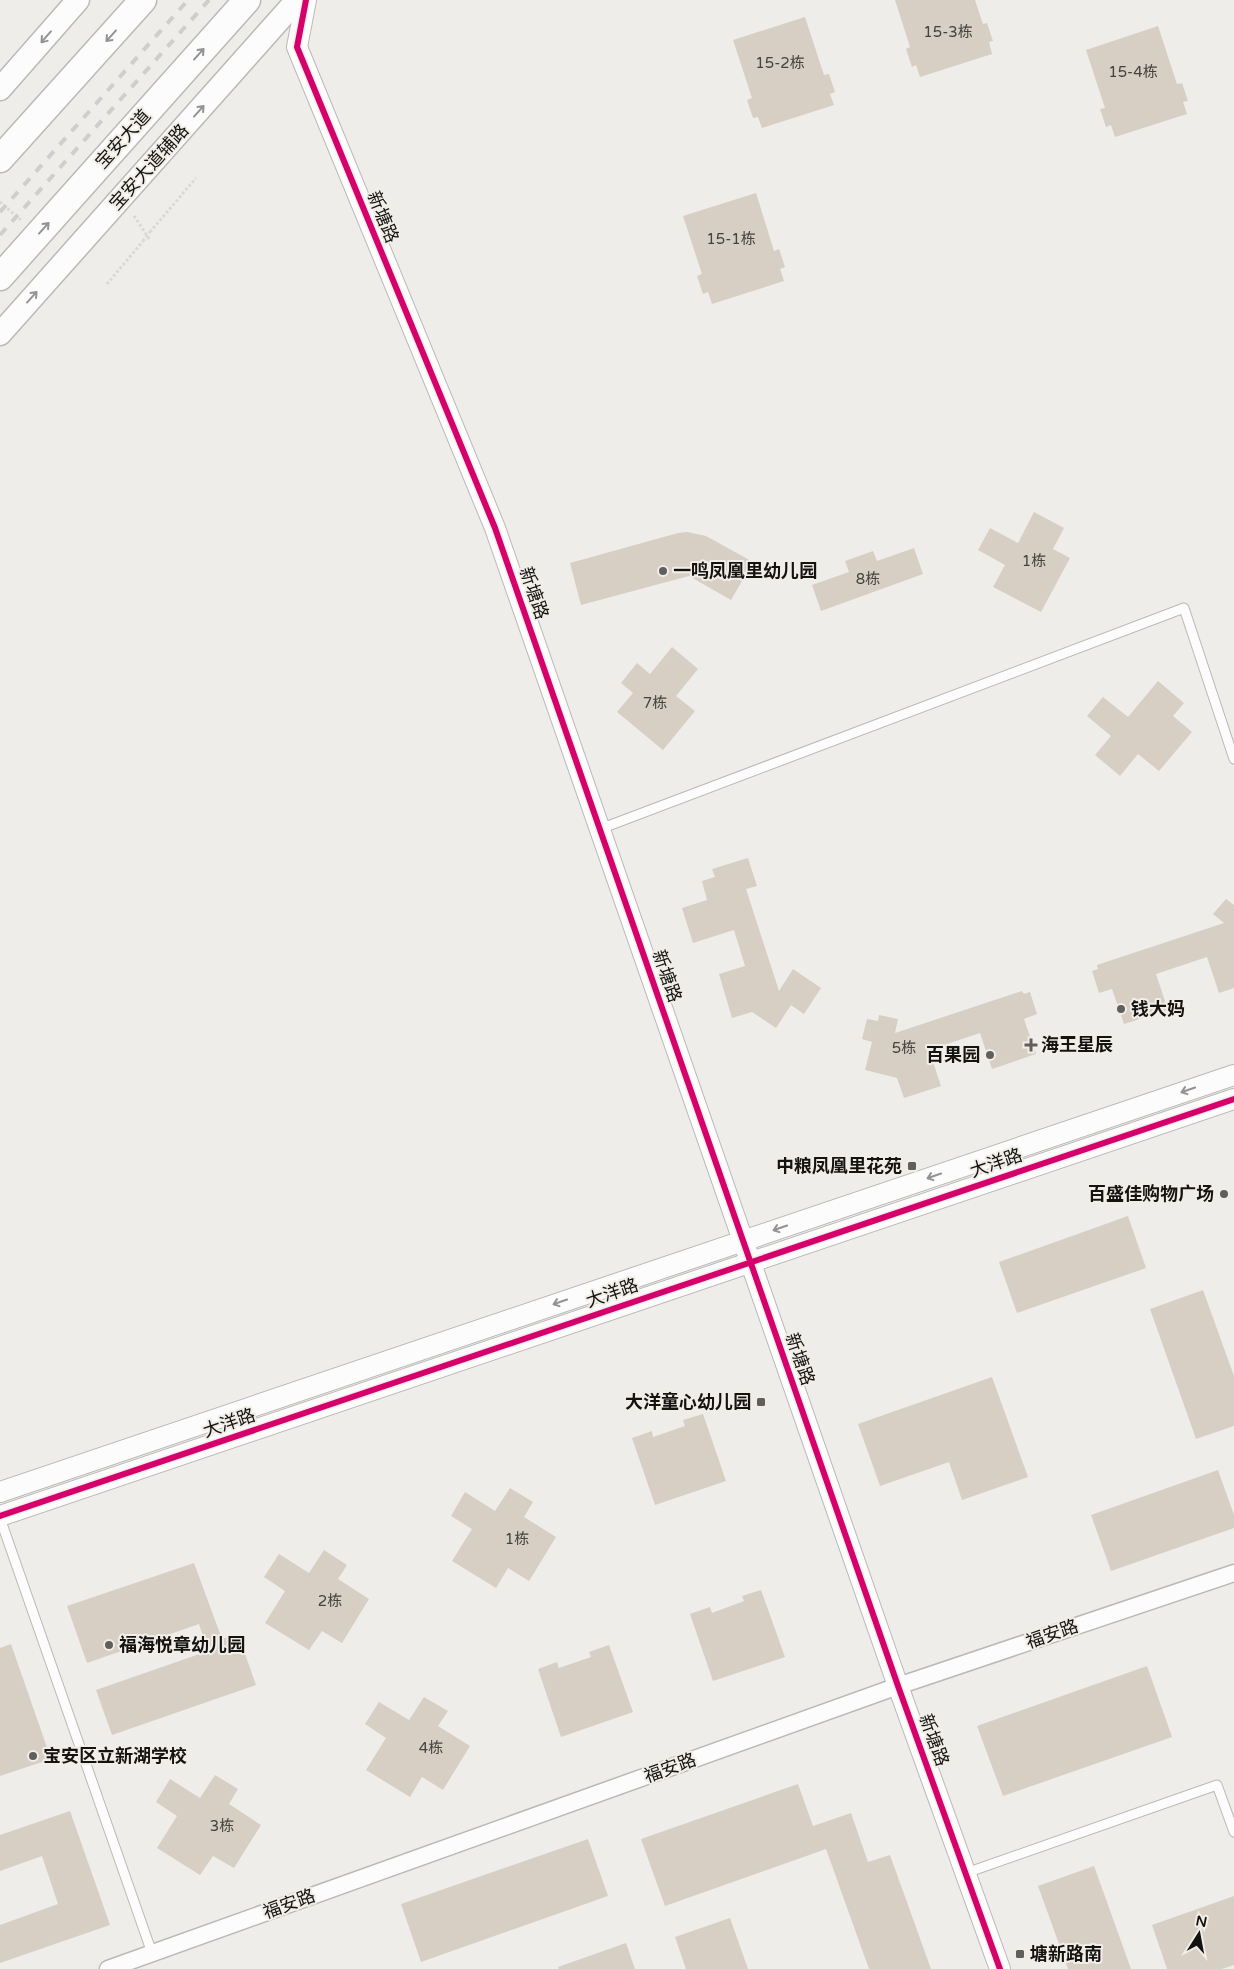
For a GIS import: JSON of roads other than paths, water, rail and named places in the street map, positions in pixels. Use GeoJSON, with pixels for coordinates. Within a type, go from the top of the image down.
{"type":"FeatureCollection","features":[{"type":"Feature","properties":{"kind":"main road"},"geometry":{"type":"LineString","coordinates":[[0,89],[78,0]]}},
{"type":"Feature","properties":{"kind":"main road"},"geometry":{"type":"LineString","coordinates":[[0,158],[144,0]]}},
{"type":"Feature","properties":{"kind":"main road","name":"宝安大道"},"geometry":{"type":"LineString","coordinates":[[0,277],[247,0]]}},
{"type":"Feature","properties":{"kind":"main road","name":"宝安大道辅路"},"geometry":{"type":"LineString","coordinates":[[0,334],[297,0]]}},
{"type":"Feature","properties":{"kind":"street","name":"新塘路"},"geometry":{"type":"LineString","coordinates":[[306,0],[297,47],[496,528],[898,1686],[1000,1969]]}},
{"type":"Feature","properties":{"kind":"street","name":"大洋路"},"geometry":{"type":"LineString","coordinates":[[0,1492],[1234,1075]]}},
{"type":"Feature","properties":{"kind":"street","name":"大洋路"},"geometry":{"type":"LineString","coordinates":[[0,1517],[1234,1099]]}},
{"type":"Feature","properties":{"kind":"street","name":"福安路"},"geometry":{"type":"LineString","coordinates":[[108,1969],[898,1686],[1234,1573]]}},
{"type":"Feature","properties":{"kind":"lane"},"geometry":{"type":"LineString","coordinates":[[600,828],[1184,608],[1234,759]]}},
{"type":"Feature","properties":{"kind":"lane"},"geometry":{"type":"LineString","coordinates":[[0,1517],[152,1953]]}},
{"type":"Feature","properties":{"kind":"lane"},"geometry":{"type":"LineString","coordinates":[[966,1873],[1217,1785],[1234,1832]]}},
{"type":"Feature","properties":{"kind":"railway"},"geometry":{"type":"LineString","coordinates":[[0,212],[188,0]]}},
{"type":"Feature","properties":{"kind":"railway"},"geometry":{"type":"LineString","coordinates":[[0,235],[209,0]]}},
{"type":"Feature","properties":{"kind":"place","name":"一鸣凤凰里幼儿园"},"geometry":{"type":"Point","coordinates":[663,571]}},
{"type":"Feature","properties":{"kind":"place","name":"钱大妈"},"geometry":{"type":"Point","coordinates":[1121,1009]}},
{"type":"Feature","properties":{"kind":"place","name":"海王星辰"},"geometry":{"type":"Point","coordinates":[1031,1045]}},
{"type":"Feature","properties":{"kind":"place","name":"百果园"},"geometry":{"type":"Point","coordinates":[990,1055]}},
{"type":"Feature","properties":{"kind":"place","name":"中粮凤凰里花苑"},"geometry":{"type":"Point","coordinates":[912,1166]}},
{"type":"Feature","properties":{"kind":"place","name":"百盛佳购物广场"},"geometry":{"type":"Point","coordinates":[1224,1194]}},
{"type":"Feature","properties":{"kind":"place","name":"大洋童心幼儿园"},"geometry":{"type":"Point","coordinates":[761,1402]}},
{"type":"Feature","properties":{"kind":"place","name":"福海悦章幼儿园"},"geometry":{"type":"Point","coordinates":[109,1645]}},
{"type":"Feature","properties":{"kind":"place","name":"宝安区立新湖学校"},"geometry":{"type":"Point","coordinates":[33,1756]}},
{"type":"Feature","properties":{"kind":"place","name":"塘新路南"},"geometry":{"type":"Point","coordinates":[1020,1954]}}]}
